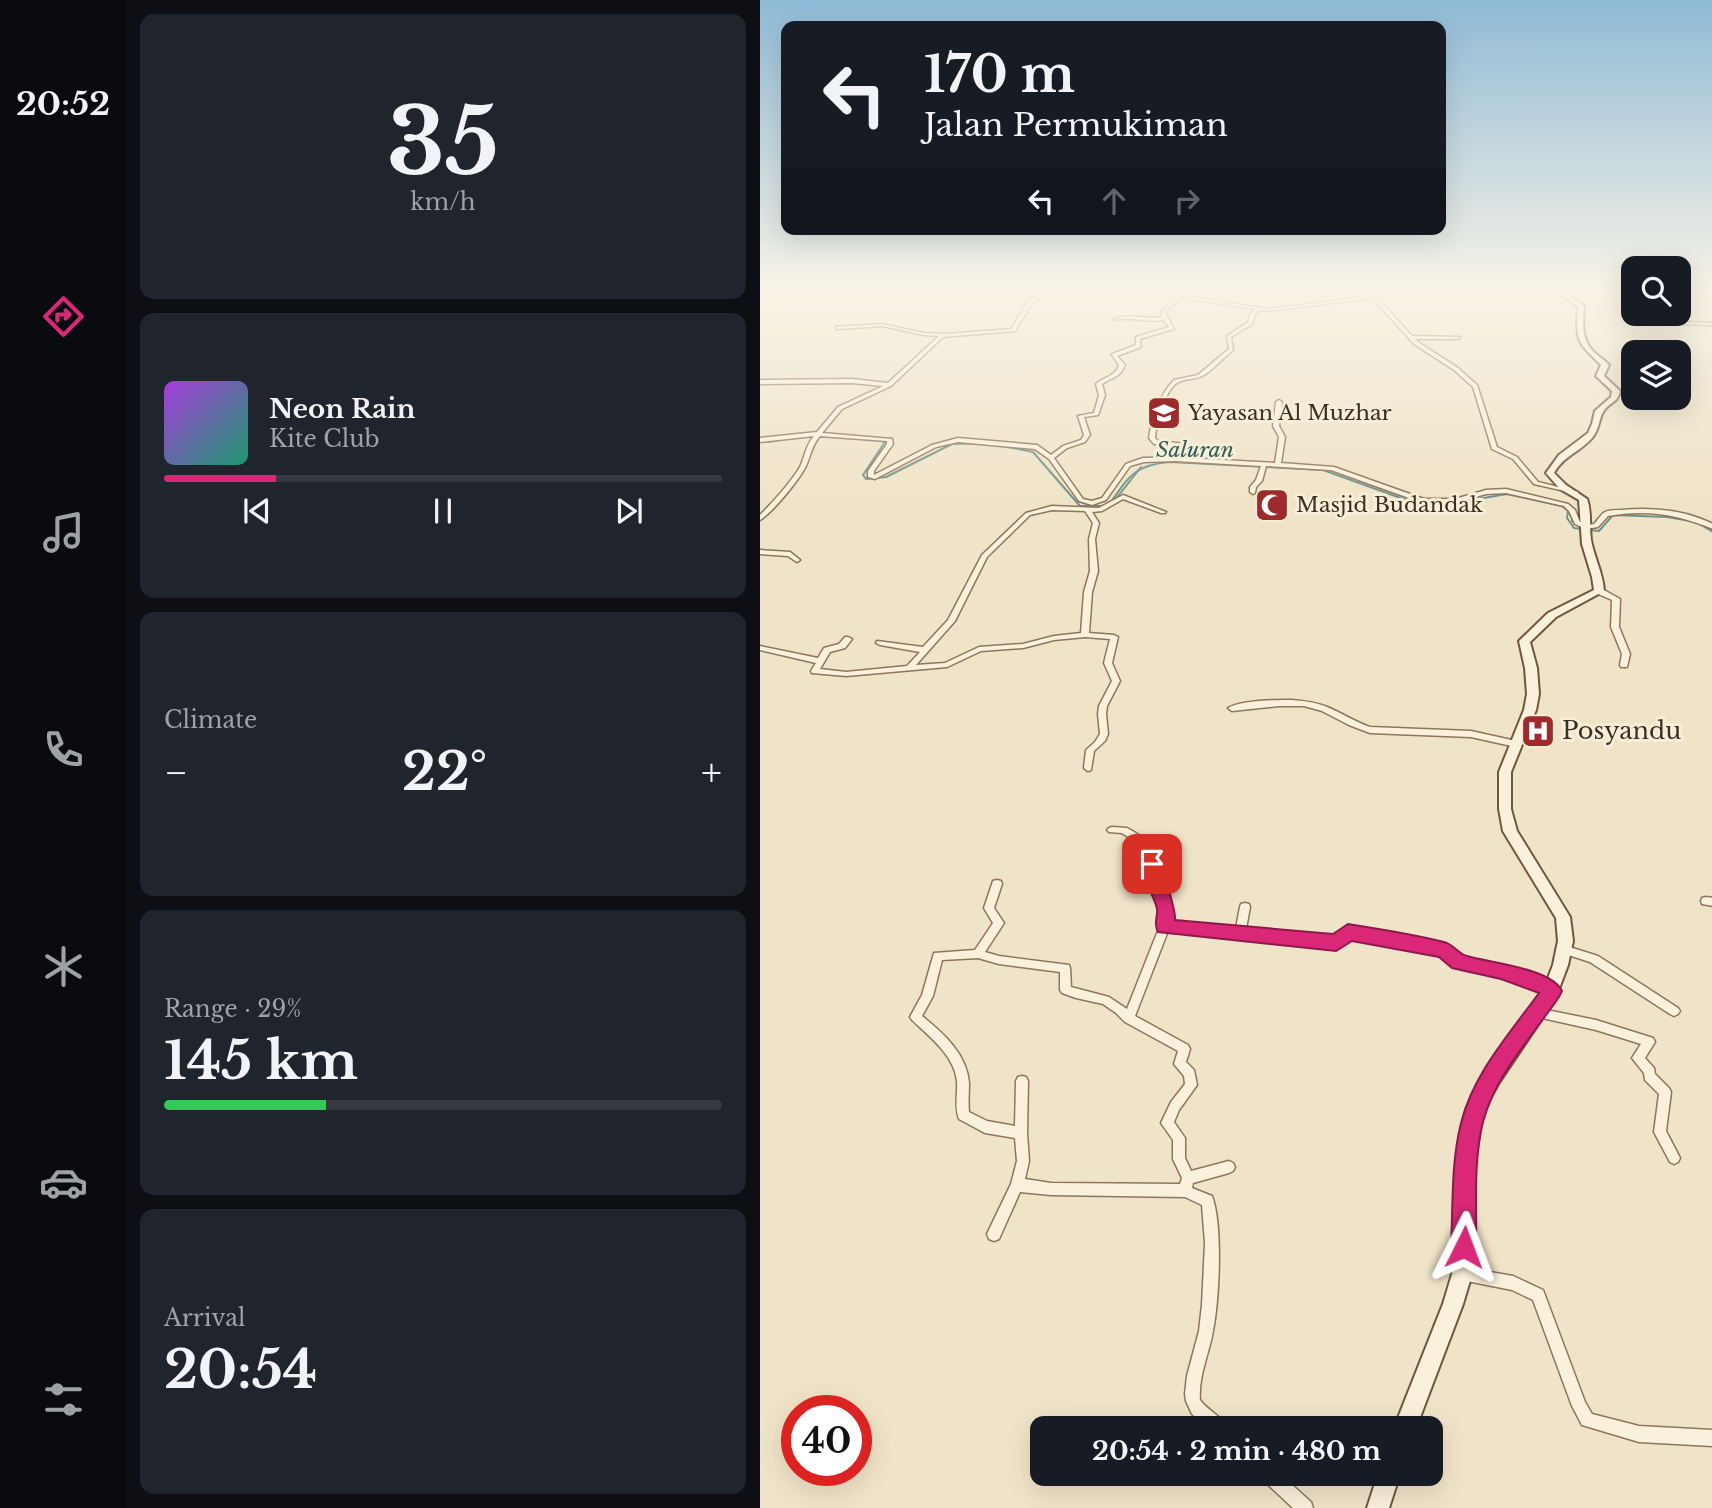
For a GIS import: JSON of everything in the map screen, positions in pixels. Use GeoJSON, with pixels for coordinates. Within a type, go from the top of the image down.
{"type":"FeatureCollection","features":[{"type":"Feature","properties":{"kind":"street"},"geometry":{"type":"LineString","coordinates":[[760,518],[774,505],[803,467],[811,443],[840,408],[889,385],[919,358]]}},
{"type":"Feature","properties":{"kind":"street"},"geometry":{"type":"LineString","coordinates":[[1050,458],[1087,435],[1081,416],[1096,414],[1101,400],[1099,384],[1121,370],[1122,365],[1117,358]]}},
{"type":"Feature","properties":{"kind":"street"},"geometry":{"type":"LineString","coordinates":[[1181,459],[1185,445],[1156,443],[1152,438],[1155,422],[1166,395],[1176,381],[1200,376],[1221,358]]}},
{"type":"Feature","properties":{"kind":"street"},"geometry":{"type":"LineString","coordinates":[[1438,358],[1472,382],[1494,448],[1515,458],[1536,483],[1579,494]]}},
{"type":"Feature","properties":{"kind":"street"},"geometry":{"type":"LineString","coordinates":[[1597,358],[1605,365],[1600,376],[1616,391],[1615,398],[1599,411],[1597,429],[1585,443],[1553,464],[1551,477],[1579,494],[1586,508],[1586,530],[1590,554],[1599,575],[1599,591]]}},
{"type":"Feature","properties":{"kind":"street"},"geometry":{"type":"LineString","coordinates":[[760,382],[852,381],[889,385]]}},
{"type":"Feature","properties":{"kind":"street"},"geometry":{"type":"LineString","coordinates":[[1278,465],[1282,437],[1276,426],[1279,402]]}},
{"type":"Feature","properties":{"kind":"street"},"geometry":{"type":"LineString","coordinates":[[760,440],[817,434],[890,440],[871,471],[872,477],[885,474],[934,446],[958,440],[1037,447],[1050,458],[1088,507],[1096,523],[1092,539],[1094,572],[1088,592],[1086,635]]}},
{"type":"Feature","properties":{"kind":"street"},"geometry":{"type":"LineString","coordinates":[[1088,507],[1108,495],[1128,465],[1155,459],[1181,459],[1263,466],[1332,468],[1423,501],[1455,501],[1486,492],[1518,492],[1566,505],[1572,510],[1577,523],[1586,530]]}},
{"type":"Feature","properties":{"kind":"street"},"geometry":{"type":"LineString","coordinates":[[1253,492],[1263,466]]}},
{"type":"Feature","properties":{"kind":"street"},"geometry":{"type":"LineString","coordinates":[[911,666],[951,621],[981,560],[1028,514],[1052,508],[1105,508],[1123,497],[1163,512]]}},
{"type":"Feature","properties":{"kind":"street"},"geometry":{"type":"LineString","coordinates":[[1586,530],[1596,526],[1606,514],[1630,512],[1689,516],[1713,527]]}},
{"type":"Feature","properties":{"kind":"street"},"geometry":{"type":"LineString","coordinates":[[760,551],[790,554],[797,560]]}},
{"type":"Feature","properties":{"kind":"street"},"geometry":{"type":"LineString","coordinates":[[1599,591],[1616,599],[1615,627],[1626,654],[1624,665]]}},
{"type":"Feature","properties":{"kind":"street"},"geometry":{"type":"LineString","coordinates":[[1409,1416],[1462,1274],[1468,1146],[1472,1122],[1500,1065],[1552,991],[1563,949],[1563,917],[1510,831],[1505,772],[1530,710],[1533,694],[1532,668],[1524,641],[1552,615],[1599,591]]}},
{"type":"Feature","properties":{"kind":"street"},"geometry":{"type":"LineString","coordinates":[[848,639],[842,646],[827,650],[815,671],[832,673],[947,665],[960,661],[973,651],[988,647],[1023,646],[1054,638],[1086,635],[1114,636],[1108,663],[1116,681],[1102,707],[1104,738],[1099,746],[1090,750],[1088,768]]}},
{"type":"Feature","properties":{"kind":"street"},"geometry":{"type":"LineString","coordinates":[[880,643],[925,650]]}},
{"type":"Feature","properties":{"kind":"street"},"geometry":{"type":"LineString","coordinates":[[760,648],[820,661]]}},
{"type":"Feature","properties":{"kind":"street"},"geometry":{"type":"LineString","coordinates":[[1232,708],[1308,704],[1324,708],[1370,730],[1471,734],[1515,744]]}},
{"type":"Feature","properties":{"kind":"street"},"geometry":{"type":"LineString","coordinates":[[1112,830],[1124,830],[1147,849],[1156,885],[1167,910],[1164,926],[1129,1018]]}},
{"type":"Feature","properties":{"kind":"street"},"geometry":{"type":"LineString","coordinates":[[978,954],[999,923],[989,908],[997,884]]}},
{"type":"Feature","properties":{"kind":"street"},"geometry":{"type":"LineString","coordinates":[[1240,933],[1245,907]]}},
{"type":"Feature","properties":{"kind":"street"},"geometry":{"type":"LineString","coordinates":[[1164,926],[1336,943],[1348,932],[1388,938],[1445,950],[1459,963],[1501,971],[1534,981],[1552,991]]}},
{"type":"Feature","properties":{"kind":"street"},"geometry":{"type":"LineString","coordinates":[[1563,949],[1594,959],[1674,1011]]}},
{"type":"Feature","properties":{"kind":"street"},"geometry":{"type":"LineString","coordinates":[[1021,1133],[985,1127],[962,1115],[963,1079],[952,1052],[916,1017],[927,996],[938,956],[978,954],[999,960],[1064,968],[1066,990],[1115,1002],[1135,1024],[1162,1035],[1184,1051],[1180,1064],[1190,1074],[1191,1085],[1167,1123],[1179,1138],[1179,1159],[1187,1185],[1207,1200],[1211,1207],[1212,1243],[1207,1327],[1193,1395],[1198,1409],[1206,1416]]}},
{"type":"Feature","properties":{"kind":"street"},"geometry":{"type":"LineString","coordinates":[[1537,1013],[1596,1025],[1649,1042],[1638,1058],[1650,1072],[1648,1076],[1665,1092],[1660,1132],[1674,1158]]}},
{"type":"Feature","properties":{"kind":"street"},"geometry":{"type":"LineString","coordinates":[[994,1234],[1017,1185],[1023,1161],[1022,1081]]}},
{"type":"Feature","properties":{"kind":"street"},"geometry":{"type":"LineString","coordinates":[[1017,1185],[1107,1191],[1187,1185],[1229,1167]]}},
{"type":"Feature","properties":{"kind":"street"},"geometry":{"type":"LineString","coordinates":[[1462,1274],[1513,1283],[1538,1295],[1579,1406],[1587,1420],[1639,1434],[1713,1438]]}},
{"type":"Feature","properties":{"kind":"street"},"geometry":{"type":"LineString","coordinates":[[1282,1486],[1305,1508]]}},
{"type":"Feature","properties":{"kind":"street"},"geometry":{"type":"LineString","coordinates":[[1378,1508],[1385,1486]]}},
{"type":"Feature","properties":{"kind":"waterway","name":"Saluran"},"geometry":{"type":"LineString","coordinates":[[806,437],[838,437]]}},
{"type":"Feature","properties":{"kind":"waterway","name":"Saluran"},"geometry":{"type":"LineString","coordinates":[[768,442],[792,438]]}},
{"type":"Feature","properties":{"kind":"waterway","name":"Saluran"},"geometry":{"type":"LineString","coordinates":[[875,439],[885,442],[863,475],[866,479],[886,477],[952,444],[988,443],[1033,452],[1080,506],[1092,506]]}},
{"type":"Feature","properties":{"kind":"waterway","name":"Saluran"},"geometry":{"type":"LineString","coordinates":[[760,442],[768,441]]}},
{"type":"Feature","properties":{"kind":"waterway","name":"Saluran"},"geometry":{"type":"LineString","coordinates":[[1138,471],[1158,463],[1170,462],[1323,470],[1409,501],[1443,505],[1507,494],[1562,506],[1568,511],[1567,518],[1574,528],[1599,531],[1613,515],[1667,517],[1691,521]]}},
{"type":"Feature","properties":{"kind":"waterway","name":"Saluran"},"geometry":{"type":"LineString","coordinates":[[1138,471],[1141,467]]}},
{"type":"Feature","properties":{"kind":"waterway","name":"Saluran"},"geometry":{"type":"LineString","coordinates":[[1111,502],[1138,471]]}},
{"type":"Feature","properties":{"kind":"waterway","name":"Saluran"},"geometry":{"type":"LineString","coordinates":[[1115,500],[1138,471]]}},
{"type":"Feature","properties":{"kind":"waterway","name":"Saluran"},"geometry":{"type":"LineString","coordinates":[[1378,486],[1414,500]]}},
{"type":"Feature","properties":{"kind":"waterway","name":"Saluran"},"geometry":{"type":"LineString","coordinates":[[1071,490],[1079,501],[1092,506]]}},
{"type":"Feature","properties":{"kind":"waterway","name":"Saluran"},"geometry":{"type":"LineString","coordinates":[[1092,506],[1102,506]]}},
{"type":"Feature","properties":{"kind":"waterway","name":"Saluran"},"geometry":{"type":"LineString","coordinates":[[1572,515],[1572,521],[1581,527]]}},
{"type":"Feature","properties":{"kind":"waterway","name":"Saluran"},"geometry":{"type":"LineString","coordinates":[[1698,523],[1713,532]]}},
{"type":"Feature","properties":{"kind":"place","name":"Yayasan Al Muzhar"},"geometry":{"type":"Point","coordinates":[1164,413]}},
{"type":"Feature","properties":{"kind":"place","name":"Masjid Budandak"},"geometry":{"type":"Point","coordinates":[1272,505]}},
{"type":"Feature","properties":{"kind":"place","name":"Posyandu"},"geometry":{"type":"Point","coordinates":[1538,731]}},
{"type":"Feature","properties":{"kind":"route"},"geometry":{"type":"LineString","coordinates":[[1152,864],[1156,885],[1167,910],[1168,917],[1164,926],[1336,943],[1348,932],[1388,938],[1445,950],[1459,963],[1501,971],[1534,981],[1552,991],[1500,1065],[1472,1122],[1468,1146],[1464,1247]]}}]}
